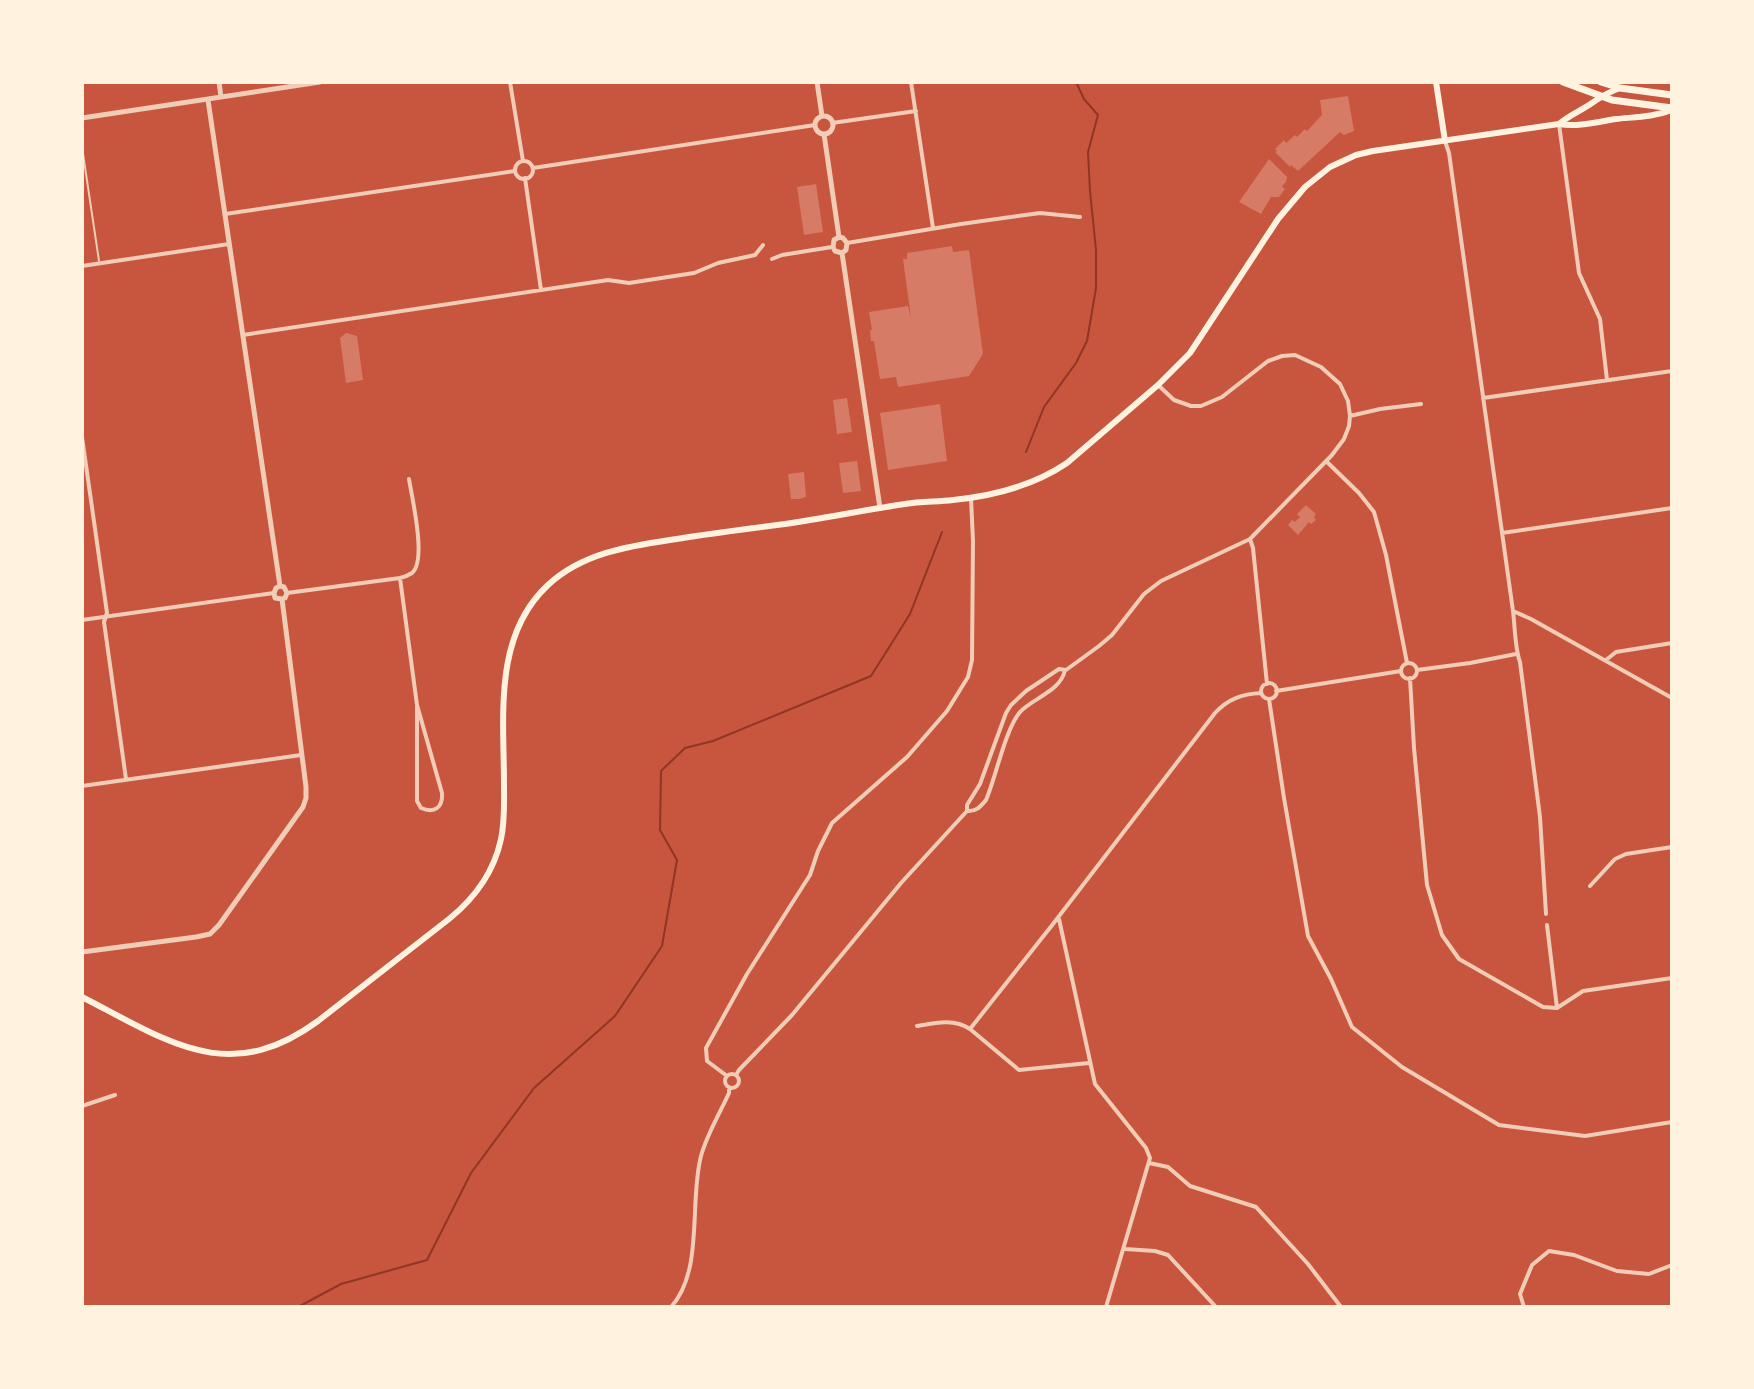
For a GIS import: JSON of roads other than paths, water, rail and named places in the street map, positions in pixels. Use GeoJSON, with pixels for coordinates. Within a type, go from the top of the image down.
{"type":"FeatureCollection","features":[{"type":"Feature","properties":{"kind":"highway"},"geometry":{"type":"LineString","coordinates":[[1563,82],[1600,97],[1672,109]]}},
{"type":"Feature","properties":{"kind":"highway"},"geometry":{"type":"LineString","coordinates":[[1601,82],[1620,88],[1672,95]]}},
{"type":"Feature","properties":{"kind":"main road"},"geometry":{"type":"LineString","coordinates":[[1436,82],[1445,141]]}},
{"type":"Feature","properties":{"kind":"main road"},"geometry":{"type":"LineString","coordinates":[[1559,124],[1567,116],[1620,88]]}},
{"type":"Feature","properties":{"kind":"main road"},"geometry":{"type":"LineString","coordinates":[[82,997],[169,1041],[208,1053],[251,1053],[269,1049],[297,1036],[463,908],[483,883],[497,853],[504,823],[504,694],[509,651],[521,619],[539,594],[560,575],[583,561],[628,546],[1001,492],[1049,475],[1081,452],[1158,385],[1195,347],[1278,219],[1316,176],[1330,167],[1373,151],[1559,124],[1571,126],[1646,117],[1672,109]]}},
{"type":"Feature","properties":{"kind":"street"},"geometry":{"type":"LineString","coordinates":[[219,82],[221,97]]}},
{"type":"Feature","properties":{"kind":"street"},"geometry":{"type":"LineString","coordinates":[[82,118],[320,82]]}},
{"type":"Feature","properties":{"kind":"street"},"geometry":{"type":"LineString","coordinates":[[510,82],[523,161]]}},
{"type":"Feature","properties":{"kind":"street"},"geometry":{"type":"LineString","coordinates":[[817,82],[822,116]]}},
{"type":"Feature","properties":{"kind":"street"},"geometry":{"type":"LineString","coordinates":[[911,82],[933,228]]}},
{"type":"Feature","properties":{"kind":"street"},"geometry":{"type":"LineString","coordinates":[[208,100],[280,586]]}},
{"type":"Feature","properties":{"kind":"street"},"geometry":{"type":"LineString","coordinates":[[832,123],[916,111]]}},
{"type":"Feature","properties":{"kind":"street"},"geometry":{"type":"LineString","coordinates":[[824,134],[816,130],[817,119],[827,117],[832,123]]}},
{"type":"Feature","properties":{"kind":"street"},"geometry":{"type":"LineString","coordinates":[[824,134],[830,130],[832,123]]}},
{"type":"Feature","properties":{"kind":"street"},"geometry":{"type":"LineString","coordinates":[[1559,124],[1579,273],[1600,319],[1607,380]]}},
{"type":"Feature","properties":{"kind":"street"},"geometry":{"type":"LineString","coordinates":[[533,168],[815,125]]}},
{"type":"Feature","properties":{"kind":"street"},"geometry":{"type":"LineString","coordinates":[[824,134],[839,237]]}},
{"type":"Feature","properties":{"kind":"street"},"geometry":{"type":"LineString","coordinates":[[1445,141],[1513,611],[1516,654],[1520,662],[1540,817],[1546,914]]}},
{"type":"Feature","properties":{"kind":"street"},"geometry":{"type":"LineString","coordinates":[[515,171],[518,163],[523,161],[528,161],[533,168]]}},
{"type":"Feature","properties":{"kind":"street"},"geometry":{"type":"LineString","coordinates":[[515,171],[520,178],[525,178],[530,176],[533,168]]}},
{"type":"Feature","properties":{"kind":"street"},"geometry":{"type":"LineString","coordinates":[[225,214],[515,171]]}},
{"type":"Feature","properties":{"kind":"street"},"geometry":{"type":"LineString","coordinates":[[525,178],[541,290]]}},
{"type":"Feature","properties":{"kind":"street"},"geometry":{"type":"LineString","coordinates":[[847,243],[1040,213],[1080,217]]}},
{"type":"Feature","properties":{"kind":"street"},"geometry":{"type":"LineString","coordinates":[[839,237],[847,243],[842,253]]}},
{"type":"Feature","properties":{"kind":"street"},"geometry":{"type":"LineString","coordinates":[[839,237],[833,242],[833,247],[842,253]]}},
{"type":"Feature","properties":{"kind":"street"},"geometry":{"type":"LineString","coordinates":[[82,266],[229,244]]}},
{"type":"Feature","properties":{"kind":"street"},"geometry":{"type":"LineString","coordinates":[[243,335],[608,280],[629,283],[694,273],[718,263],[755,255],[763,245]]}},
{"type":"Feature","properties":{"kind":"street"},"geometry":{"type":"LineString","coordinates":[[772,259],[833,247]]}},
{"type":"Feature","properties":{"kind":"street"},"geometry":{"type":"LineString","coordinates":[[842,253],[880,508]]}},
{"type":"Feature","properties":{"kind":"street"},"geometry":{"type":"LineString","coordinates":[[967,811],[979,808],[986,800],[1013,724],[1021,712],[1064,677],[1066,670],[1112,635],[1144,594],[1161,581],[1250,539],[1344,439],[1350,416],[1345,392],[1333,376],[1295,355],[1274,358],[1222,397],[1201,406],[1174,400],[1158,385]]}},
{"type":"Feature","properties":{"kind":"street"},"geometry":{"type":"LineString","coordinates":[[1483,398],[1672,371]]}},
{"type":"Feature","properties":{"kind":"street"},"geometry":{"type":"LineString","coordinates":[[1350,416],[1421,404]]}},
{"type":"Feature","properties":{"kind":"street"},"geometry":{"type":"LineString","coordinates":[[82,437],[126,779]]}},
{"type":"Feature","properties":{"kind":"street"},"geometry":{"type":"LineString","coordinates":[[1326,461],[1374,512],[1386,555],[1407,663]]}},
{"type":"Feature","properties":{"kind":"street"},"geometry":{"type":"LineString","coordinates":[[282,599],[287,593],[400,578],[413,572],[419,552],[409,479]]}},
{"type":"Feature","properties":{"kind":"street"},"geometry":{"type":"LineString","coordinates":[[736,1075],[727,1076],[712,1067],[707,1061],[706,1048],[747,974],[810,875],[832,823],[907,757],[947,711],[968,677],[972,660],[971,497]]}},
{"type":"Feature","properties":{"kind":"street"},"geometry":{"type":"LineString","coordinates":[[1502,533],[1672,508]]}},
{"type":"Feature","properties":{"kind":"street"},"geometry":{"type":"LineString","coordinates":[[1250,539],[1254,551],[1267,684]]}},
{"type":"Feature","properties":{"kind":"street"},"geometry":{"type":"LineString","coordinates":[[400,578],[417,705],[417,801],[421,808],[430,811],[438,809],[442,793],[417,705]]}},
{"type":"Feature","properties":{"kind":"street"},"geometry":{"type":"LineString","coordinates":[[280,586],[287,593]]}},
{"type":"Feature","properties":{"kind":"street"},"geometry":{"type":"LineString","coordinates":[[280,586],[274,593],[275,598],[282,599]]}},
{"type":"Feature","properties":{"kind":"street"},"geometry":{"type":"LineString","coordinates":[[82,620],[274,593]]}},
{"type":"Feature","properties":{"kind":"street"},"geometry":{"type":"LineString","coordinates":[[82,952],[210,934],[303,807],[307,792],[282,599]]}},
{"type":"Feature","properties":{"kind":"street"},"geometry":{"type":"LineString","coordinates":[[1513,611],[1672,698]]}},
{"type":"Feature","properties":{"kind":"street"},"geometry":{"type":"LineString","coordinates":[[1606,661],[1616,652],[1672,643]]}},
{"type":"Feature","properties":{"kind":"street"},"geometry":{"type":"LineString","coordinates":[[1417,670],[1516,654]]}},
{"type":"Feature","properties":{"kind":"street"},"geometry":{"type":"LineString","coordinates":[[1407,663],[1417,670]]}},
{"type":"Feature","properties":{"kind":"street"},"geometry":{"type":"LineString","coordinates":[[1401,671],[1407,663]]}},
{"type":"Feature","properties":{"kind":"street"},"geometry":{"type":"LineString","coordinates":[[736,1075],[792,1015],[901,883],[967,811],[1011,705],[1059,669],[1066,670]]}},
{"type":"Feature","properties":{"kind":"street"},"geometry":{"type":"LineString","coordinates":[[1410,678],[1417,670]]}},
{"type":"Feature","properties":{"kind":"street"},"geometry":{"type":"LineString","coordinates":[[1401,671],[1410,678]]}},
{"type":"Feature","properties":{"kind":"street"},"geometry":{"type":"LineString","coordinates":[[1276,691],[1401,671]]}},
{"type":"Feature","properties":{"kind":"street"},"geometry":{"type":"LineString","coordinates":[[1410,678],[1427,885],[1442,935],[1459,959],[1543,1007],[1557,1008],[1583,991],[1672,978]]}},
{"type":"Feature","properties":{"kind":"street"},"geometry":{"type":"LineString","coordinates":[[1267,684],[1274,686],[1276,691],[1274,697],[1269,699],[1261,693],[1261,688],[1267,684]]}},
{"type":"Feature","properties":{"kind":"street"},"geometry":{"type":"LineString","coordinates":[[970,1029],[1215,713],[1234,698],[1261,693]]}},
{"type":"Feature","properties":{"kind":"street"},"geometry":{"type":"LineString","coordinates":[[1269,699],[1308,936],[1352,1027],[1402,1067],[1499,1125],[1585,1136],[1672,1122]]}},
{"type":"Feature","properties":{"kind":"street"},"geometry":{"type":"LineString","coordinates":[[82,786],[302,754]]}},
{"type":"Feature","properties":{"kind":"street"},"geometry":{"type":"LineString","coordinates":[[1590,886],[1615,859],[1626,854],[1672,847]]}},
{"type":"Feature","properties":{"kind":"street"},"geometry":{"type":"LineString","coordinates":[[1061,912],[1059,925],[1092,1077],[1099,1091],[1149,1154],[1125,1249],[1106,1307]]}},
{"type":"Feature","properties":{"kind":"street"},"geometry":{"type":"LineString","coordinates":[[1547,925],[1557,1008]]}},
{"type":"Feature","properties":{"kind":"street"},"geometry":{"type":"LineString","coordinates":[[917,1026],[963,1024],[1019,1070],[1089,1063]]}},
{"type":"Feature","properties":{"kind":"street"},"geometry":{"type":"LineString","coordinates":[[729,1087],[738,1084],[736,1075]]}},
{"type":"Feature","properties":{"kind":"street"},"geometry":{"type":"LineString","coordinates":[[671,1307],[688,1277],[701,1155],[729,1093],[727,1076]]}},
{"type":"Feature","properties":{"kind":"street"},"geometry":{"type":"LineString","coordinates":[[82,1106],[115,1095]]}},
{"type":"Feature","properties":{"kind":"street"},"geometry":{"type":"LineString","coordinates":[[1149,1163],[1168,1167],[1190,1186],[1256,1207],[1308,1264],[1341,1307]]}},
{"type":"Feature","properties":{"kind":"street"},"geometry":{"type":"LineString","coordinates":[[1125,1249],[1168,1255],[1216,1307]]}},
{"type":"Feature","properties":{"kind":"street"},"geometry":{"type":"LineString","coordinates":[[1524,1307],[1520,1294],[1532,1265],[1549,1251],[1574,1255],[1617,1271],[1649,1274],[1672,1265]]}},
{"type":"Feature","properties":{"kind":"lane"},"geometry":{"type":"LineString","coordinates":[[82,147],[99,262]]}},
{"type":"Feature","properties":{"kind":"waterway"},"geometry":{"type":"LineString","coordinates":[[1026,452],[1044,407],[1076,363],[1087,341],[1096,288],[1088,152],[1098,115],[1084,99],[1076,82]]}},
{"type":"Feature","properties":{"kind":"waterway"},"geometry":{"type":"LineString","coordinates":[[298,1307],[341,1284],[427,1260],[471,1173],[534,1088],[615,1016],[662,946],[677,860],[660,830],[661,771],[685,748],[713,741],[871,676],[910,614],[942,532]]}}]}
